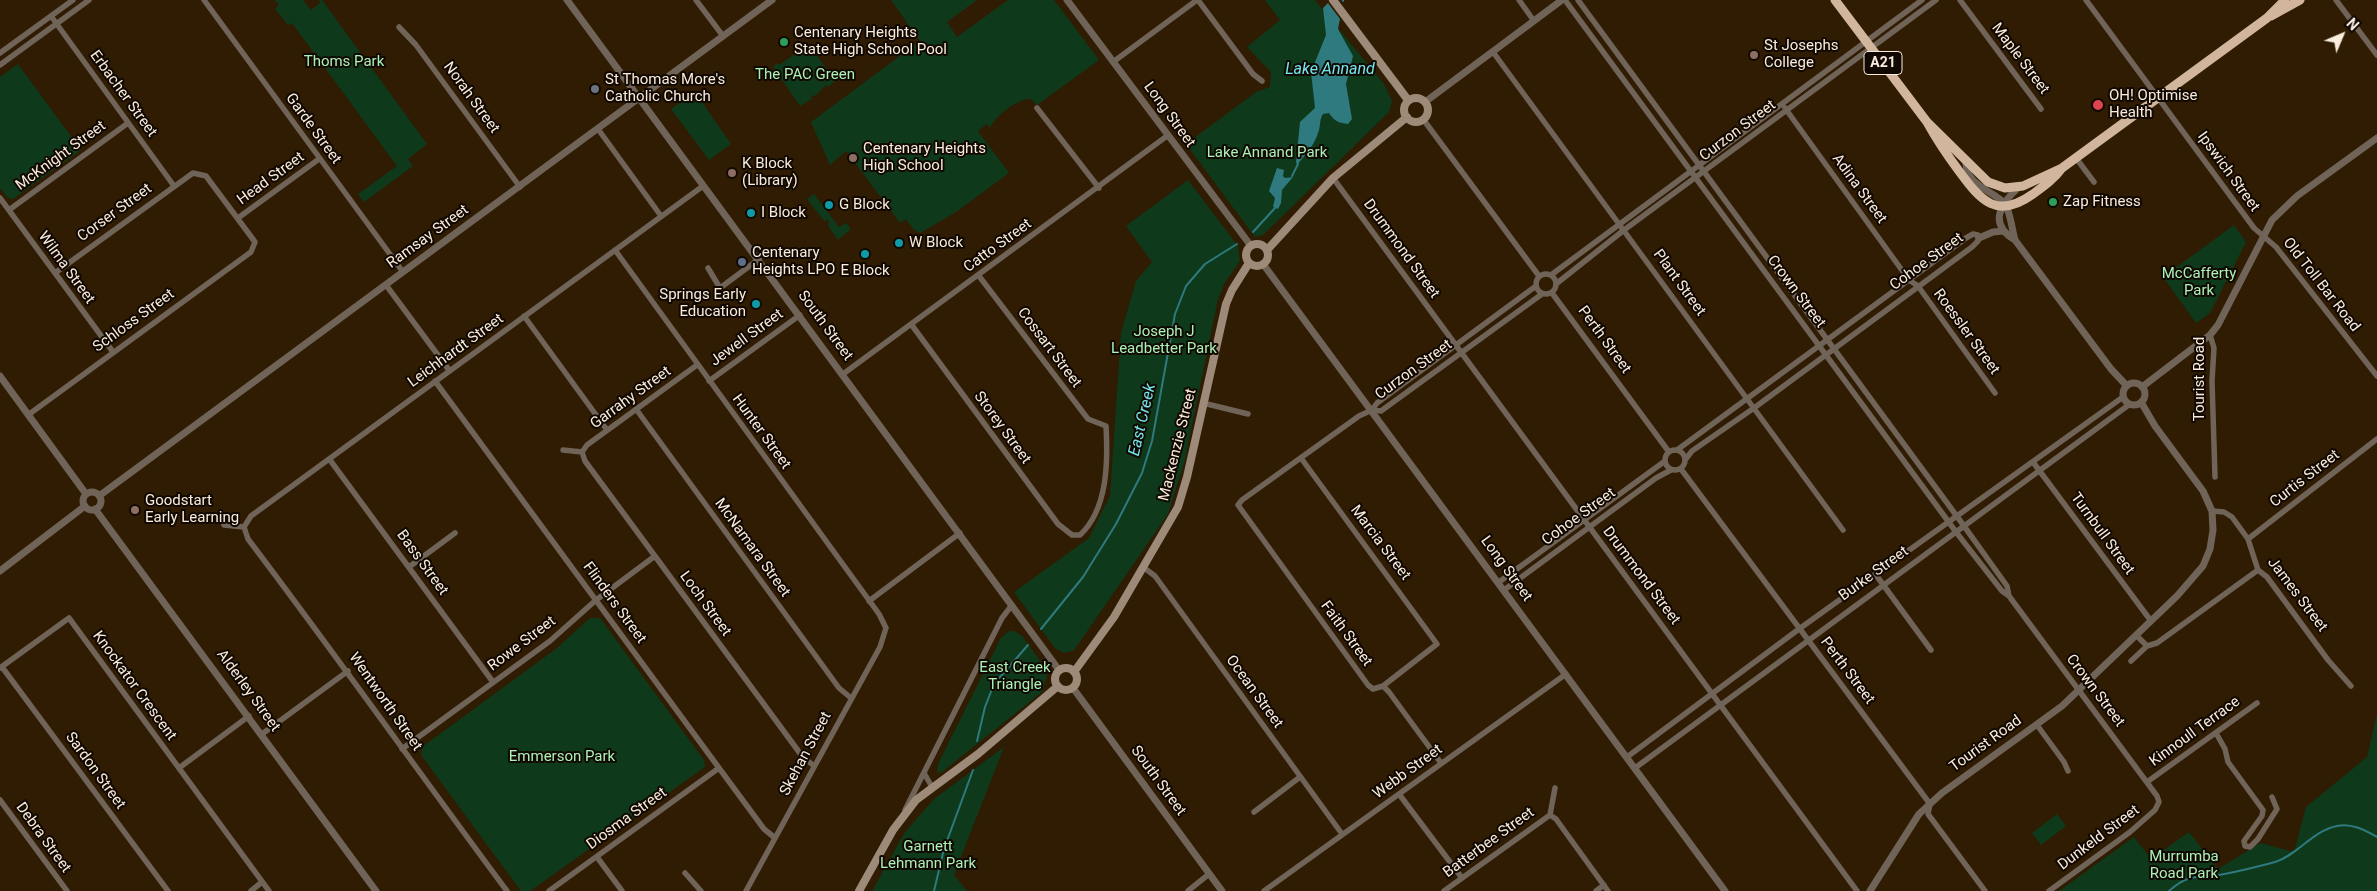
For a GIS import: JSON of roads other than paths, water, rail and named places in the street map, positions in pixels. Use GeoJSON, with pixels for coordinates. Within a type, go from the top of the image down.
{"type":"FeatureCollection","features":[{"type":"Feature","properties":{"kind":"highway"},"geometry":{"type":"LineString","coordinates":[[2267,18],[2285,0]]}},
{"type":"Feature","properties":{"kind":"highway"},"geometry":{"type":"LineString","coordinates":[[2018,187],[2062,168],[2267,18],[2300,0]]}},
{"type":"Feature","properties":{"kind":"highway","name":"A21"},"geometry":{"type":"LineString","coordinates":[[1837,2],[1928,122],[1966,162],[1988,182],[2005,188],[2018,187]]}},
{"type":"Feature","properties":{"kind":"highway","name":"A21"},"geometry":{"type":"LineString","coordinates":[[1928,122],[1939,144],[1975,193],[1989,204],[2004,205]]}},
{"type":"Feature","properties":{"kind":"highway"},"geometry":{"type":"LineString","coordinates":[[2004,205],[2021,202],[2031,196],[2054,178],[2062,168]]}},
{"type":"Feature","properties":{"kind":"main road"},"geometry":{"type":"LineString","coordinates":[[1334,0],[1408,100]]}},
{"type":"Feature","properties":{"kind":"main road"},"geometry":{"type":"LineString","coordinates":[[1415,98],[1424,102],[1428,110],[1423,119],[1414,121],[1407,117],[1404,107],[1408,100],[1415,98]]}},
{"type":"Feature","properties":{"kind":"main road"},"geometry":{"type":"LineString","coordinates":[[1267,250],[1262,245],[1251,246],[1246,254],[1249,263],[1256,266],[1263,264],[1267,259],[1267,250],[1333,178],[1407,117]]}},
{"type":"Feature","properties":{"kind":"main road","name":"Mackenzie Street"},"geometry":{"type":"LineString","coordinates":[[1074,672],[1098,641],[1144,567],[1169,524],[1180,500],[1226,304],[1232,290],[1249,263]]}},
{"type":"Feature","properties":{"kind":"main road"},"geometry":{"type":"LineString","coordinates":[[1067,668],[1074,672],[1076,682],[1072,688],[1066,690],[1058,686],[1055,678],[1060,670],[1067,668]]}},
{"type":"Feature","properties":{"kind":"main road"},"geometry":{"type":"LineString","coordinates":[[859,891],[902,816],[932,787],[978,754],[1058,686]]}},
{"type":"Feature","properties":{"kind":"street"},"geometry":{"type":"LineString","coordinates":[[0,53],[73,0]]}},
{"type":"Feature","properties":{"kind":"street"},"geometry":{"type":"LineString","coordinates":[[0,66],[89,0]]}},
{"type":"Feature","properties":{"kind":"street","name":"Garde Street"},"geometry":{"type":"LineString","coordinates":[[204,0],[403,272]]}},
{"type":"Feature","properties":{"kind":"street","name":"South Street"},"geometry":{"type":"LineString","coordinates":[[567,0],[1060,670]]}},
{"type":"Feature","properties":{"kind":"street"},"geometry":{"type":"LineString","coordinates":[[696,0],[723,36]]}},
{"type":"Feature","properties":{"kind":"street","name":"Ramsay Street"},"geometry":{"type":"LineString","coordinates":[[99,496],[772,0]]}},
{"type":"Feature","properties":{"kind":"street","name":"Long Street"},"geometry":{"type":"LineString","coordinates":[[1067,0],[1251,246]]}},
{"type":"Feature","properties":{"kind":"street"},"geometry":{"type":"LineString","coordinates":[[1113,62],[1197,0],[1253,74],[1262,80]]}},
{"type":"Feature","properties":{"kind":"street"},"geometry":{"type":"LineString","coordinates":[[1519,0],[1534,20]]}},
{"type":"Feature","properties":{"kind":"street"},"geometry":{"type":"LineString","coordinates":[[1424,102],[1534,20],[1564,0]]}},
{"type":"Feature","properties":{"kind":"street","name":"Crown Street"},"geometry":{"type":"LineString","coordinates":[[1564,0],[1826,353],[1956,532],[2002,590],[2009,596],[2147,782],[2158,802]]}},
{"type":"Feature","properties":{"kind":"street","name":"Crown Street"},"geometry":{"type":"LineString","coordinates":[[1578,0],[1706,171],[1827,340],[1958,517],[2007,586],[2009,596]]}},
{"type":"Feature","properties":{"kind":"street","name":"Curzon Street"},"geometry":{"type":"LineString","coordinates":[[1556,284],[1624,230],[1787,110],[1922,0]]}},
{"type":"Feature","properties":{"kind":"street","name":"Curzon Street"},"geometry":{"type":"LineString","coordinates":[[1552,275],[1783,104],[1936,0]]}},
{"type":"Feature","properties":{"kind":"street","name":"Maple Street"},"geometry":{"type":"LineString","coordinates":[[1960,0],[2041,109]]}},
{"type":"Feature","properties":{"kind":"street","name":"Ipswich Street"},"geometry":{"type":"LineString","coordinates":[[2086,0],[2254,228],[2262,235]]}},
{"type":"Feature","properties":{"kind":"street"},"geometry":{"type":"LineString","coordinates":[[2336,0],[2377,55]]}},
{"type":"Feature","properties":{"kind":"street","name":"Erbacher Street"},"geometry":{"type":"LineString","coordinates":[[51,16],[174,186]]}},
{"type":"Feature","properties":{"kind":"street","name":"Norah Street"},"geometry":{"type":"LineString","coordinates":[[399,27],[416,45],[520,187]]}},
{"type":"Feature","properties":{"kind":"street","name":"Plant Street"},"geometry":{"type":"LineString","coordinates":[[1493,52],[1844,530]]}},
{"type":"Feature","properties":{"kind":"street","name":"Adina Street"},"geometry":{"type":"LineString","coordinates":[[1783,104],[1909,280],[1918,286]]}},
{"type":"Feature","properties":{"kind":"street"},"geometry":{"type":"LineString","coordinates":[[1037,108],[1099,188]]}},
{"type":"Feature","properties":{"kind":"street"},"geometry":{"type":"LineString","coordinates":[[1423,119],[1539,276]]}},
{"type":"Feature","properties":{"kind":"street","name":"McKnight Street"},"geometry":{"type":"LineString","coordinates":[[9,210],[128,123]]}},
{"type":"Feature","properties":{"kind":"street"},"geometry":{"type":"LineString","coordinates":[[598,129],[661,216]]}},
{"type":"Feature","properties":{"kind":"street","name":"Catto Street"},"geometry":{"type":"LineString","coordinates":[[843,374],[1099,188],[1167,136]]}},
{"type":"Feature","properties":{"kind":"street","name":"Tourist Road"},"geometry":{"type":"LineString","coordinates":[[2215,477],[2212,381],[2214,348],[2210,335],[2218,325],[2262,235],[2272,220],[2296,196],[2377,138]]}},
{"type":"Feature","properties":{"kind":"street"},"geometry":{"type":"LineString","coordinates":[[2076,158],[2094,182]]}},
{"type":"Feature","properties":{"kind":"street","name":"Head Street"},"geometry":{"type":"LineString","coordinates":[[238,218],[319,159]]}},
{"type":"Feature","properties":{"kind":"street"},"geometry":{"type":"LineString","coordinates":[[1966,162],[1966,168],[1977,183],[2004,205],[2015,240]]}},
{"type":"Feature","properties":{"kind":"street","name":"Corser Street"},"geometry":{"type":"LineString","coordinates":[[55,273],[191,174],[200,173],[206,176],[238,218]]}},
{"type":"Feature","properties":{"kind":"street","name":"Drummond Street"},"geometry":{"type":"LineString","coordinates":[[1333,178],[1857,891]]}},
{"type":"Feature","properties":{"kind":"street","name":"Leichhardt Street"},"geometry":{"type":"LineString","coordinates":[[244,527],[251,516],[703,186]]}},
{"type":"Feature","properties":{"kind":"street"},"geometry":{"type":"LineString","coordinates":[[2018,187],[2004,205],[2000,220],[2004,231],[2015,240],[2111,369],[2127,386]]}},
{"type":"Feature","properties":{"kind":"street","name":"Wilma Street"},"geometry":{"type":"LineString","coordinates":[[0,198],[113,352]]}},
{"type":"Feature","properties":{"kind":"street","name":"Schloss Street"},"geometry":{"type":"LineString","coordinates":[[28,414],[251,252],[254,247],[253,240],[238,218]]}},
{"type":"Feature","properties":{"kind":"street"},"geometry":{"type":"LineString","coordinates":[[1979,238],[1993,232],[2004,231]]}},
{"type":"Feature","properties":{"kind":"street","name":"Cohoe Street"},"geometry":{"type":"LineString","coordinates":[[1677,450],[1972,234],[1976,234],[1979,238],[1972,247],[1754,408],[1692,451],[1685,460]]}},
{"type":"Feature","properties":{"kind":"street","name":"Old Toll Bar Road"},"geometry":{"type":"LineString","coordinates":[[2262,235],[2276,247],[2377,376]]}},
{"type":"Feature","properties":{"kind":"street","name":"Hunter Street"},"geometry":{"type":"LineString","coordinates":[[615,250],[869,601],[886,628]]}},
{"type":"Feature","properties":{"kind":"street"},"geometry":{"type":"LineString","coordinates":[[708,268],[720,288],[759,259]]}},
{"type":"Feature","properties":{"kind":"street","name":"Long Street"},"geometry":{"type":"LineString","coordinates":[[1263,264],[1725,891]]}},
{"type":"Feature","properties":{"kind":"street"},"geometry":{"type":"LineString","coordinates":[[1552,275],[1556,284],[1552,292],[1542,294],[1536,286],[1539,276],[1552,275]]}},
{"type":"Feature","properties":{"kind":"street","name":"Cossart Street"},"geometry":{"type":"LineString","coordinates":[[979,276],[1088,420],[1106,426],[1105,489],[1091,520],[1080,535]]}},
{"type":"Feature","properties":{"kind":"street"},"geometry":{"type":"LineString","coordinates":[[386,284],[450,370]]}},
{"type":"Feature","properties":{"kind":"street","name":"Curzon Street"},"geometry":{"type":"LineString","coordinates":[[1372,410],[1377,403],[1536,286]]}},
{"type":"Feature","properties":{"kind":"street","name":"Roessler Street"},"geometry":{"type":"LineString","coordinates":[[1918,286],[1995,393]]}},
{"type":"Feature","properties":{"kind":"street","name":"Perth Street"},"geometry":{"type":"LineString","coordinates":[[1552,292],[1669,452]]}},
{"type":"Feature","properties":{"kind":"street","name":"Curzon Street"},"geometry":{"type":"LineString","coordinates":[[1238,505],[1242,500],[1358,416],[1372,410],[1381,411],[1542,294]]}},
{"type":"Feature","properties":{"kind":"street","name":"Jewell Street"},"geometry":{"type":"LineString","coordinates":[[709,381],[800,315]]}},
{"type":"Feature","properties":{"kind":"street"},"geometry":{"type":"LineString","coordinates":[[524,316],[607,430]]}},
{"type":"Feature","properties":{"kind":"street","name":"Storey Street"},"geometry":{"type":"LineString","coordinates":[[911,324],[1058,524],[1072,535],[1080,535]]}},
{"type":"Feature","properties":{"kind":"street"},"geometry":{"type":"LineString","coordinates":[[2142,387],[2210,335]]}},
{"type":"Feature","properties":{"kind":"street","name":"Garrahy Street"},"geometry":{"type":"LineString","coordinates":[[582,452],[587,445],[697,365]]}},
{"type":"Feature","properties":{"kind":"street"},"geometry":{"type":"LineString","coordinates":[[0,376],[86,494]]}},
{"type":"Feature","properties":{"kind":"street","name":"Flinders Street"},"geometry":{"type":"LineString","coordinates":[[435,381],[718,768],[764,829],[776,838]]}},
{"type":"Feature","properties":{"kind":"street"},"geometry":{"type":"LineString","coordinates":[[2136,383],[2142,387],[2145,393],[2141,402],[2130,404],[2123,396],[2127,386],[2136,383]]}},
{"type":"Feature","properties":{"kind":"street","name":"Burke Street"},"geometry":{"type":"LineString","coordinates":[[1627,757],[1713,695],[1799,629],[1958,517],[2123,396]]}},
{"type":"Feature","properties":{"kind":"street"},"geometry":{"type":"LineString","coordinates":[[2141,402],[2202,491],[2212,511]]}},
{"type":"Feature","properties":{"kind":"street"},"geometry":{"type":"LineString","coordinates":[[1203,404],[1248,414]]}},
{"type":"Feature","properties":{"kind":"street","name":"Burke Street"},"geometry":{"type":"LineString","coordinates":[[1635,768],[2130,404]]}},
{"type":"Feature","properties":{"kind":"street","name":"McNamara Street"},"geometry":{"type":"LineString","coordinates":[[636,409],[839,688],[851,698]]}},
{"type":"Feature","properties":{"kind":"street","name":"Curtis Street"},"geometry":{"type":"LineString","coordinates":[[2248,539],[2377,439]]}},
{"type":"Feature","properties":{"kind":"street"},"geometry":{"type":"LineString","coordinates":[[563,450],[582,452]]}},
{"type":"Feature","properties":{"kind":"street"},"geometry":{"type":"LineString","coordinates":[[1677,450],[1683,454],[1685,460],[1681,469],[1671,470],[1665,461],[1669,452],[1677,450]]}},
{"type":"Feature","properties":{"kind":"street","name":"Loch Street"},"geometry":{"type":"LineString","coordinates":[[582,452],[585,461],[802,756],[814,766]]}},
{"type":"Feature","properties":{"kind":"street","name":"Marcia Street"},"geometry":{"type":"LineString","coordinates":[[1301,458],[1437,644],[1383,686]]}},
{"type":"Feature","properties":{"kind":"street","name":"Bass Street"},"geometry":{"type":"LineString","coordinates":[[330,460],[493,682]]}},
{"type":"Feature","properties":{"kind":"street","name":"Cohoe Street"},"geometry":{"type":"LineString","coordinates":[[1498,582],[1665,461]]}},
{"type":"Feature","properties":{"kind":"street","name":"Turnbull Street"},"geometry":{"type":"LineString","coordinates":[[2033,462],[2151,621]]}},
{"type":"Feature","properties":{"kind":"street","name":"Perth Street"},"geometry":{"type":"LineString","coordinates":[[1681,469],[1930,804],[1928,814],[1985,891]]}},
{"type":"Feature","properties":{"kind":"street","name":"Cohoe Street"},"geometry":{"type":"LineString","coordinates":[[1504,590],[1656,478],[1671,470]]}},
{"type":"Feature","properties":{"kind":"street"},"geometry":{"type":"LineString","coordinates":[[93,492],[99,496],[100,504],[95,509],[90,510],[85,506],[83,500],[86,494],[93,492]]}},
{"type":"Feature","properties":{"kind":"street","name":"Faith Street"},"geometry":{"type":"LineString","coordinates":[[1238,505],[1368,685],[1373,689],[1383,686]]}},
{"type":"Feature","properties":{"kind":"street"},"geometry":{"type":"LineString","coordinates":[[0,571],[85,506]]}},
{"type":"Feature","properties":{"kind":"street","name":"Alderley Street"},"geometry":{"type":"LineString","coordinates":[[95,509],[376,891]]}},
{"type":"Feature","properties":{"kind":"street","name":"Tourist Road"},"geometry":{"type":"LineString","coordinates":[[1870,891],[1913,821],[1930,804],[2037,725],[2079,691],[2194,578],[2203,566],[2210,549],[2213,530],[2212,511]]}},
{"type":"Feature","properties":{"kind":"street","name":"James Street"},"geometry":{"type":"LineString","coordinates":[[2212,511],[2224,512],[2232,517],[2248,539],[2258,570],[2267,578],[2328,660],[2351,686]]}},
{"type":"Feature","properties":{"kind":"street"},"geometry":{"type":"LineString","coordinates":[[224,525],[244,527]]}},
{"type":"Feature","properties":{"kind":"street","name":"Wentworth Street"},"geometry":{"type":"LineString","coordinates":[[244,527],[248,539],[348,670],[402,749],[507,891]]}},
{"type":"Feature","properties":{"kind":"street"},"geometry":{"type":"LineString","coordinates":[[409,567],[455,533]]}},
{"type":"Feature","properties":{"kind":"street"},"geometry":{"type":"LineString","coordinates":[[869,601],[960,533]]}},
{"type":"Feature","properties":{"kind":"street","name":"Rowe Street"},"geometry":{"type":"LineString","coordinates":[[402,749],[550,641],[596,600],[655,556]]}},
{"type":"Feature","properties":{"kind":"street","name":"Ocean Street"},"geometry":{"type":"LineString","coordinates":[[1144,567],[1155,576],[1342,834]]}},
{"type":"Feature","properties":{"kind":"street"},"geometry":{"type":"LineString","coordinates":[[2131,661],[2147,646],[2157,643],[2258,570]]}},
{"type":"Feature","properties":{"kind":"street"},"geometry":{"type":"LineString","coordinates":[[1876,575],[1932,650]]}},
{"type":"Feature","properties":{"kind":"street"},"geometry":{"type":"LineString","coordinates":[[902,816],[1002,618],[1012,605]]}},
{"type":"Feature","properties":{"kind":"street"},"geometry":{"type":"LineString","coordinates":[[1,668],[69,618],[69,610]]}},
{"type":"Feature","properties":{"kind":"street","name":"Knockator Crescent"},"geometry":{"type":"LineString","coordinates":[[69,618],[269,891]]}},
{"type":"Feature","properties":{"kind":"street","name":"Skehan Street"},"geometry":{"type":"LineString","coordinates":[[746,891],[880,647],[886,628]]}},
{"type":"Feature","properties":{"kind":"street"},"geometry":{"type":"LineString","coordinates":[[2136,635],[2147,646]]}},
{"type":"Feature","properties":{"kind":"street","name":"Sardon Street"},"geometry":{"type":"LineString","coordinates":[[1,668],[168,891]]}},
{"type":"Feature","properties":{"kind":"street"},"geometry":{"type":"LineString","coordinates":[[262,734],[348,670]]}},
{"type":"Feature","properties":{"kind":"street","name":"Webb Street"},"geometry":{"type":"LineString","coordinates":[[1264,891],[1566,674]]}},
{"type":"Feature","properties":{"kind":"street"},"geometry":{"type":"LineString","coordinates":[[1383,686],[1441,763]]}},
{"type":"Feature","properties":{"kind":"street","name":"South Street"},"geometry":{"type":"LineString","coordinates":[[1072,688],[1222,891]]}},
{"type":"Feature","properties":{"kind":"street","name":"Kinnoull Terrace"},"geometry":{"type":"LineString","coordinates":[[2147,782],[2257,703]]}},
{"type":"Feature","properties":{"kind":"street"},"geometry":{"type":"LineString","coordinates":[[179,768],[249,716]]}},
{"type":"Feature","properties":{"kind":"street"},"geometry":{"type":"LineString","coordinates":[[2037,725],[2064,762],[2068,771]]}},
{"type":"Feature","properties":{"kind":"street"},"geometry":{"type":"LineString","coordinates":[[2216,733],[2225,749],[2228,762],[2263,810],[2262,816],[2244,841],[2245,846],[2250,847],[2258,839],[2277,809],[2272,797]]}},
{"type":"Feature","properties":{"kind":"street","name":"Diosma Street"},"geometry":{"type":"LineString","coordinates":[[549,891],[718,768]]}},
{"type":"Feature","properties":{"kind":"street"},"geometry":{"type":"LineString","coordinates":[[924,773],[932,787]]}},
{"type":"Feature","properties":{"kind":"street"},"geometry":{"type":"LineString","coordinates":[[1254,812],[1300,777]]}},
{"type":"Feature","properties":{"kind":"street","name":"Batterbee Street"},"geometry":{"type":"LineString","coordinates":[[1444,891],[1550,815],[1555,788]]}},
{"type":"Feature","properties":{"kind":"street"},"geometry":{"type":"LineString","coordinates":[[1399,794],[1462,878]]}},
{"type":"Feature","properties":{"kind":"street","name":"Debra Street"},"geometry":{"type":"LineString","coordinates":[[0,800],[67,891]]}},
{"type":"Feature","properties":{"kind":"street","name":"Dunkeld Street"},"geometry":{"type":"LineString","coordinates":[[2049,891],[2130,832],[2156,810],[2158,802]]}},
{"type":"Feature","properties":{"kind":"street"},"geometry":{"type":"LineString","coordinates":[[1550,815],[1556,819],[1608,891]]}},
{"type":"Feature","properties":{"kind":"street"},"geometry":{"type":"LineString","coordinates":[[597,856],[622,891]]}},
{"type":"Feature","properties":{"kind":"street"},"geometry":{"type":"LineString","coordinates":[[685,873],[700,891]]}},
{"type":"Feature","properties":{"kind":"street"},"geometry":{"type":"LineString","coordinates":[[1188,891],[1209,874]]}},
{"type":"Feature","properties":{"kind":"street"},"geometry":{"type":"LineString","coordinates":[[250,891],[262,882]]}},
{"type":"Feature","properties":{"kind":"street"},"geometry":{"type":"LineString","coordinates":[[1596,891],[1604,885]]}},
{"type":"Feature","properties":{"kind":"water","name":"Lake Annand"},"geometry":{"type":"Polygon","coordinates":[[[1328,3],[1340,19],[1338,29],[1353,56],[1346,84],[1352,119],[1348,124],[1345,124],[1335,120],[1329,113],[1323,114],[1314,142],[1297,165],[1300,122],[1315,108],[1311,72],[1326,35],[1323,8],[1328,3]]]}},
{"type":"Feature","properties":{"kind":"water"},"geometry":{"type":"Polygon","coordinates":[[[1277,168],[1284,170],[1283,176],[1285,178],[1293,177],[1282,190],[1281,203],[1278,209],[1273,207],[1275,198],[1269,191],[1277,168]]]}},
{"type":"Feature","properties":{"kind":"waterway","name":"East Creek"},"geometry":{"type":"LineString","coordinates":[[1292,176],[1298,164]]}},
{"type":"Feature","properties":{"kind":"waterway","name":"East Creek"},"geometry":{"type":"LineString","coordinates":[[1253,232],[1275,208]]}},
{"type":"Feature","properties":{"kind":"waterway","name":"East Creek"},"geometry":{"type":"LineString","coordinates":[[1041,629],[1083,577],[1116,524],[1142,473],[1152,441],[1175,314],[1186,286],[1205,264],[1237,244]]}},
{"type":"Feature","properties":{"kind":"waterway","name":"East Creek"},"geometry":{"type":"LineString","coordinates":[[977,741],[985,707],[994,684],[1028,645]]}},
{"type":"Feature","properties":{"kind":"waterway","name":"East Creek"},"geometry":{"type":"LineString","coordinates":[[934,891],[944,849],[973,770]]}},
{"type":"Feature","properties":{"kind":"waterway"},"geometry":{"type":"LineString","coordinates":[[2169,891],[2188,879],[2226,874],[2283,859],[2320,833],[2337,826],[2353,826],[2377,837]]}},
{"type":"Feature","properties":{"kind":"place","name":"Centenary Heights State High School Pool"},"geometry":{"type":"Point","coordinates":[784,42]}},
{"type":"Feature","properties":{"kind":"place","name":"St Josephs College"},"geometry":{"type":"Point","coordinates":[1754,55]}},
{"type":"Feature","properties":{"kind":"place","name":"St Thomas More's Catholic Church"},"geometry":{"type":"Point","coordinates":[595,89]}},
{"type":"Feature","properties":{"kind":"place","name":"OH! Optimise Health"},"geometry":{"type":"Point","coordinates":[2098,105]}},
{"type":"Feature","properties":{"kind":"place","name":"Centenary Heights High School"},"geometry":{"type":"Point","coordinates":[853,158]}},
{"type":"Feature","properties":{"kind":"place","name":"K Block (Library)"},"geometry":{"type":"Point","coordinates":[732,173]}},
{"type":"Feature","properties":{"kind":"place","name":"Zap Fitness"},"geometry":{"type":"Point","coordinates":[2053,202]}},
{"type":"Feature","properties":{"kind":"place","name":"G Block"},"geometry":{"type":"Point","coordinates":[829,205]}},
{"type":"Feature","properties":{"kind":"place","name":"I Block"},"geometry":{"type":"Point","coordinates":[751,213]}},
{"type":"Feature","properties":{"kind":"place","name":"W Block"},"geometry":{"type":"Point","coordinates":[899,243]}},
{"type":"Feature","properties":{"kind":"place","name":"E Block"},"geometry":{"type":"Point","coordinates":[865,254]}},
{"type":"Feature","properties":{"kind":"place","name":"Centenary Heights LPO"},"geometry":{"type":"Point","coordinates":[742,262]}},
{"type":"Feature","properties":{"kind":"place","name":"Springs Early Education"},"geometry":{"type":"Point","coordinates":[756,304]}},
{"type":"Feature","properties":{"kind":"place","name":"Goodstart Early Learning"},"geometry":{"type":"Point","coordinates":[135,510]}},
{"type":"Feature","properties":{"kind":"park label","name":"Thoms Park"},"geometry":{"type":"Point","coordinates":[344,62]}},
{"type":"Feature","properties":{"kind":"park label","name":"The PAC Green"},"geometry":{"type":"Point","coordinates":[805,75]}},
{"type":"Feature","properties":{"kind":"park label","name":"Lake Annand Park"},"geometry":{"type":"Point","coordinates":[1267,153]}},
{"type":"Feature","properties":{"kind":"park label","name":"McCafferty Park"},"geometry":{"type":"Point","coordinates":[2199,282]}},
{"type":"Feature","properties":{"kind":"park label","name":"Joseph J Leadbetter Park"},"geometry":{"type":"Point","coordinates":[1164,340]}},
{"type":"Feature","properties":{"kind":"park label","name":"East Creek Triangle"},"geometry":{"type":"Point","coordinates":[1015,676]}},
{"type":"Feature","properties":{"kind":"park label","name":"Emmerson Park"},"geometry":{"type":"Point","coordinates":[562,757]}},
{"type":"Feature","properties":{"kind":"park label","name":"Garnett Lehmann Park"},"geometry":{"type":"Point","coordinates":[928,856]}},
{"type":"Feature","properties":{"kind":"park label","name":"Murrumba Road Park"},"geometry":{"type":"Point","coordinates":[2184,866]}}]}
